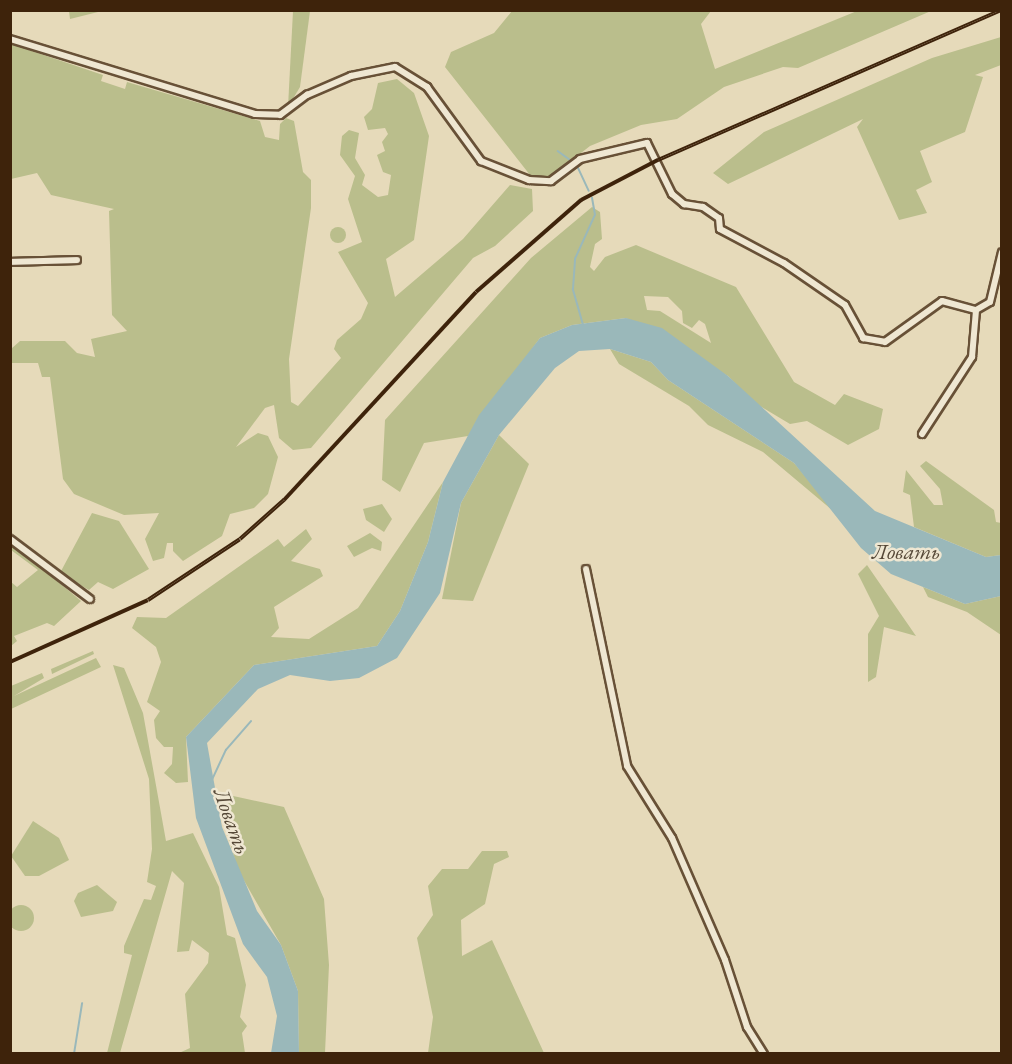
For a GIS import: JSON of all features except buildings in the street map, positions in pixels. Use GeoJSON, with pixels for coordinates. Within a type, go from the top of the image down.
{"type":"FeatureCollection","features":[{"type":"Feature","properties":{"kind":"street"},"geometry":{"type":"LineString","coordinates":[[10,39],[255,114],[280,115],[307,95],[342,80],[395,67],[427,87],[481,161],[529,180],[551,181],[580,159],[647,143],[672,194],[684,204],[703,207],[719,218],[720,229],[784,263],[845,305],[863,338],[885,342],[942,301],[976,310],[990,302],[1002,252]]}},
{"type":"Feature","properties":{"kind":"street"},"geometry":{"type":"LineString","coordinates":[[10,262],[76,260]]}},
{"type":"Feature","properties":{"kind":"street"},"geometry":{"type":"LineString","coordinates":[[922,434],[972,357],[976,310]]}},
{"type":"Feature","properties":{"kind":"street"},"geometry":{"type":"LineString","coordinates":[[10,539],[90,599]]}},
{"type":"Feature","properties":{"kind":"street"},"geometry":{"type":"LineString","coordinates":[[586,569],[627,766],[672,838],[725,960],[747,1027],[764,1053]]}},
{"type":"Feature","properties":{"kind":"green space"},"geometry":{"type":"Polygon","coordinates":[[[69,10],[102,11],[70,19],[69,10]]]}},
{"type":"Feature","properties":{"kind":"green space"},"geometry":{"type":"Polygon","coordinates":[[[293,11],[310,11],[300,87],[288,107],[293,11]]]}},
{"type":"Feature","properties":{"kind":"green space"},"geometry":{"type":"Polygon","coordinates":[[[512,11],[711,11],[701,24],[715,69],[857,11],[931,11],[798,68],[783,67],[724,87],[677,119],[641,125],[590,146],[550,177],[530,175],[445,67],[451,52],[494,33],[512,11]]]}},
{"type":"Feature","properties":{"kind":"green space"},"geometry":{"type":"Polygon","coordinates":[[[1001,37],[1001,65],[975,75],[983,77],[965,132],[920,151],[932,182],[916,190],[927,213],[899,220],[857,127],[863,119],[728,184],[713,173],[764,132],[932,58],[1001,37]]]}},
{"type":"Feature","properties":{"kind":"green space"},"geometry":{"type":"Polygon","coordinates":[[[11,44],[103,75],[101,81],[125,89],[127,82],[260,121],[265,137],[279,140],[280,124],[286,118],[294,121],[303,172],[311,180],[311,208],[289,359],[291,402],[298,406],[341,358],[334,349],[337,340],[361,319],[368,303],[338,252],[362,242],[348,199],[355,176],[340,155],[342,136],[349,130],[359,133],[355,158],[365,175],[362,185],[378,197],[388,195],[391,175],[383,172],[377,155],[385,151],[382,142],[388,134],[385,128],[368,130],[364,117],[372,109],[378,83],[397,79],[414,93],[429,136],[414,240],[386,259],[395,297],[463,239],[510,185],[532,189],[533,211],[495,246],[473,258],[311,448],[293,450],[279,438],[274,405],[265,408],[236,447],[258,433],[268,436],[278,457],[268,494],[254,508],[230,514],[222,536],[183,561],[173,551],[173,543],[167,543],[164,558],[153,561],[145,539],[159,513],[124,515],[74,494],[63,479],[50,377],[42,377],[38,363],[11,363],[11,349],[20,341],[65,341],[77,353],[95,357],[91,339],[127,331],[112,315],[109,211],[114,209],[51,195],[37,173],[11,179],[11,44]]]}},
{"type":"Feature","properties":{"kind":"green space"},"geometry":{"type":"Polygon","coordinates":[[[592,207],[600,212],[602,239],[595,244],[590,267],[594,271],[605,257],[636,245],[736,287],[794,382],[835,405],[844,394],[883,409],[879,429],[848,445],[807,421],[790,424],[755,403],[728,376],[626,318],[572,325],[540,338],[468,436],[424,443],[400,492],[382,480],[385,420],[531,258],[592,207]],[[644,296],[647,310],[660,311],[711,343],[705,324],[699,320],[692,328],[683,323],[682,311],[668,297],[644,296]]]}},
{"type":"Feature","properties":{"kind":"green space"},"geometry":{"type":"Polygon","coordinates":[[[338,227],[344,229],[346,235],[344,241],[338,243],[332,241],[330,235],[332,229],[338,227]]]}},
{"type":"Feature","properties":{"kind":"green space"},"geometry":{"type":"Polygon","coordinates":[[[610,349],[651,362],[668,380],[794,463],[838,515],[763,452],[708,425],[689,406],[619,364],[610,349]]]}},
{"type":"Feature","properties":{"kind":"green space"},"geometry":{"type":"Polygon","coordinates":[[[499,435],[529,464],[473,601],[442,599],[461,503],[499,435]]]}},
{"type":"Feature","properties":{"kind":"green space"},"geometry":{"type":"Polygon","coordinates":[[[926,461],[994,510],[996,522],[1001,523],[1001,555],[986,557],[914,527],[910,495],[903,492],[906,470],[934,505],[943,505],[940,489],[920,466],[926,461]]]}},
{"type":"Feature","properties":{"kind":"green space"},"geometry":{"type":"Polygon","coordinates":[[[443,482],[428,542],[400,611],[377,646],[254,665],[186,737],[188,782],[176,783],[164,773],[172,764],[173,747],[164,747],[156,738],[154,720],[160,711],[147,702],[161,662],[156,647],[132,628],[137,617],[166,618],[278,539],[284,547],[306,529],[312,539],[291,561],[320,569],[323,576],[274,607],[279,628],[271,637],[309,639],[358,608],[443,482]]]}},
{"type":"Feature","properties":{"kind":"green space"},"geometry":{"type":"Polygon","coordinates":[[[382,504],[392,519],[384,532],[366,520],[363,509],[382,504]]]}},
{"type":"Feature","properties":{"kind":"green space"},"geometry":{"type":"Polygon","coordinates":[[[92,513],[119,521],[149,569],[113,589],[98,582],[89,590],[60,573],[92,513]]]}},
{"type":"Feature","properties":{"kind":"green space"},"geometry":{"type":"Polygon","coordinates":[[[370,533],[382,542],[381,551],[372,548],[354,557],[347,546],[370,533]]]}},
{"type":"Feature","properties":{"kind":"green space"},"geometry":{"type":"Polygon","coordinates":[[[10,541],[81,601],[54,626],[47,623],[14,636],[17,641],[11,646],[11,582],[17,587],[38,570],[11,550],[10,541]]]}},
{"type":"Feature","properties":{"kind":"green space"},"geometry":{"type":"Polygon","coordinates":[[[867,565],[916,636],[884,627],[876,677],[868,682],[868,634],[879,616],[858,574],[867,565]]]}},
{"type":"Feature","properties":{"kind":"green space"},"geometry":{"type":"Polygon","coordinates":[[[923,587],[965,604],[1001,596],[1001,635],[967,612],[928,597],[923,587]]]}},
{"type":"Feature","properties":{"kind":"green space"},"geometry":{"type":"Polygon","coordinates":[[[93,651],[94,654],[52,674],[51,669],[93,651]]]}},
{"type":"Feature","properties":{"kind":"green space"},"geometry":{"type":"Polygon","coordinates":[[[96,658],[101,667],[11,709],[11,686],[42,673],[44,678],[14,696],[96,658]]]}},
{"type":"Feature","properties":{"kind":"green space"},"geometry":{"type":"Polygon","coordinates":[[[113,665],[124,668],[143,713],[166,841],[193,833],[219,887],[227,935],[235,938],[246,985],[240,1017],[247,1026],[242,1033],[245,1053],[179,1053],[190,1048],[185,994],[208,963],[209,953],[192,940],[189,951],[177,952],[184,883],[172,871],[120,1053],[107,1053],[132,955],[124,953],[124,946],[144,899],[151,900],[156,886],[147,882],[152,849],[149,779],[113,665]]]}},
{"type":"Feature","properties":{"kind":"green space"},"geometry":{"type":"Polygon","coordinates":[[[215,792],[284,807],[324,899],[329,965],[325,1053],[299,1053],[298,991],[281,945],[238,870],[215,792]]]}},
{"type":"Feature","properties":{"kind":"green space"},"geometry":{"type":"Polygon","coordinates":[[[33,821],[59,838],[69,860],[39,876],[25,876],[11,856],[33,821]]]}},
{"type":"Feature","properties":{"kind":"green space"},"geometry":{"type":"Polygon","coordinates":[[[482,851],[507,851],[509,857],[494,864],[485,904],[461,920],[462,956],[492,940],[544,1053],[428,1053],[433,1017],[417,938],[433,915],[428,886],[442,869],[468,869],[482,851]]]}},
{"type":"Feature","properties":{"kind":"green space"},"geometry":{"type":"Polygon","coordinates":[[[97,885],[117,902],[113,911],[81,917],[74,901],[78,893],[97,885]]]}},
{"type":"Feature","properties":{"kind":"green space"},"geometry":{"type":"Polygon","coordinates":[[[21,905],[30,909],[34,918],[30,927],[21,931],[12,927],[8,918],[12,909],[21,905]]]}},
{"type":"Feature","properties":{"kind":"water","name":"Ловать"},"geometry":{"type":"Polygon","coordinates":[[[626,318],[662,328],[728,376],[875,511],[986,557],[1001,555],[1001,596],[965,604],[891,574],[861,548],[794,463],[668,380],[651,362],[610,349],[579,351],[555,368],[499,435],[461,503],[440,593],[397,658],[359,678],[330,681],[290,675],[258,689],[207,743],[222,827],[257,911],[281,945],[298,991],[299,1053],[271,1053],[277,1016],[267,977],[243,944],[196,818],[186,737],[254,665],[377,646],[400,611],[428,542],[443,482],[479,415],[540,338],[572,325],[626,318]]]}},
{"type":"Feature","properties":{"kind":"waterway"},"geometry":{"type":"LineString","coordinates":[[558,151],[569,159]]}},
{"type":"Feature","properties":{"kind":"waterway"},"geometry":{"type":"LineString","coordinates":[[578,167],[589,191]]}},
{"type":"Feature","properties":{"kind":"waterway"},"geometry":{"type":"LineString","coordinates":[[583,325],[573,289],[575,259],[595,215],[592,198]]}},
{"type":"Feature","properties":{"kind":"waterway"},"geometry":{"type":"LineString","coordinates":[[211,782],[226,750],[251,721]]}},
{"type":"Feature","properties":{"kind":"waterway"},"geometry":{"type":"LineString","coordinates":[[74,1054],[82,1004]]}},
{"type":"Feature","properties":{"kind":"railway"},"geometry":{"type":"LineString","coordinates":[[10,662],[148,600],[240,539],[284,500],[476,292],[581,200],[658,160],[1001,10]]}}]}
